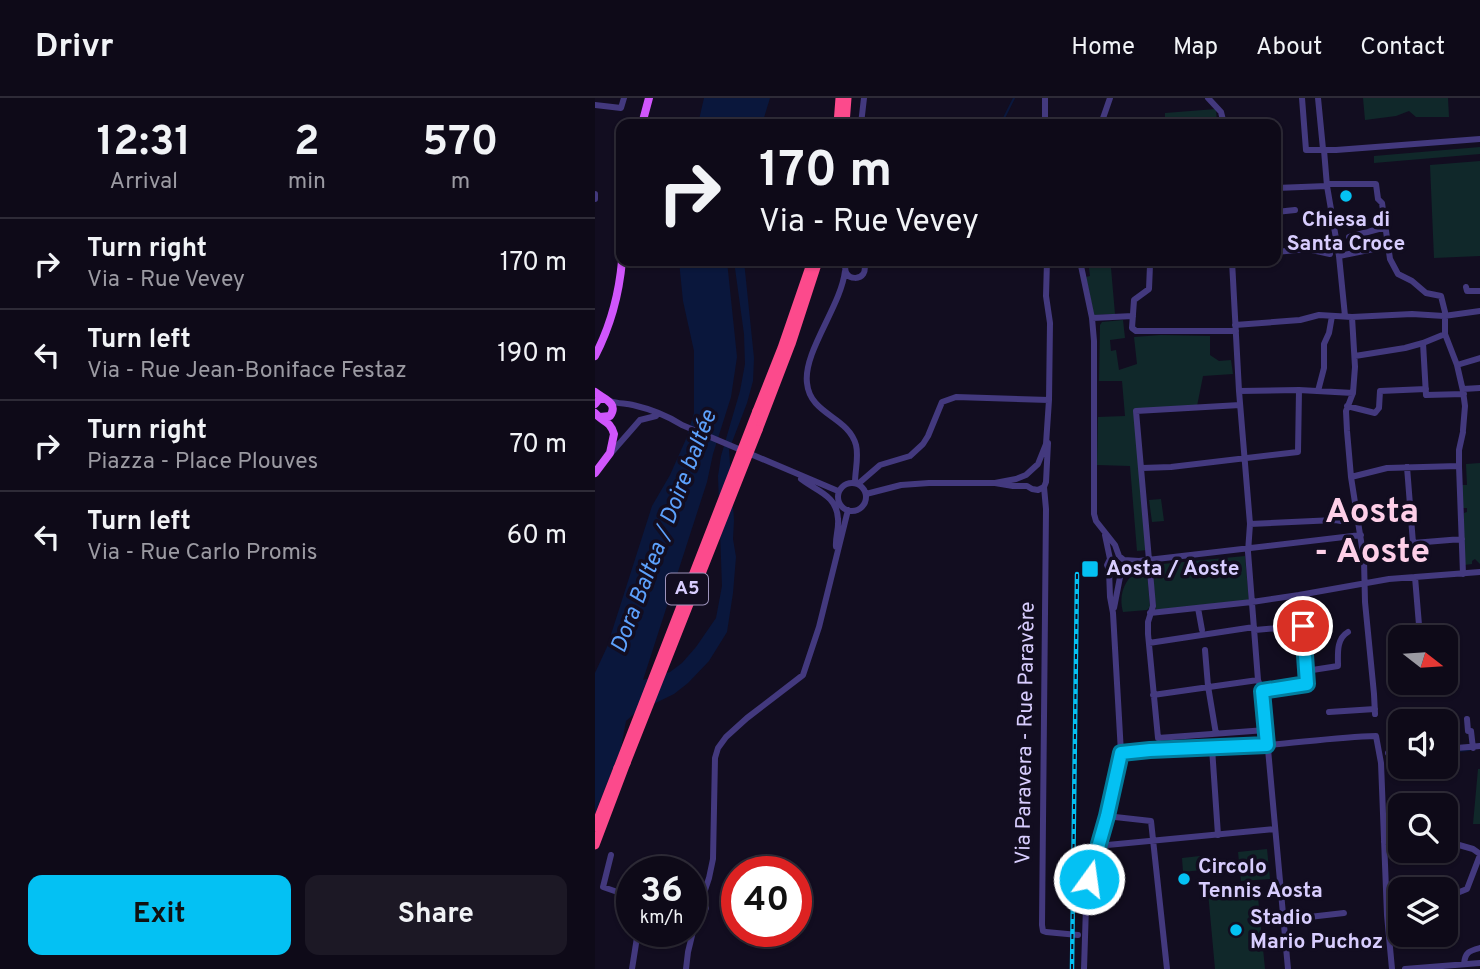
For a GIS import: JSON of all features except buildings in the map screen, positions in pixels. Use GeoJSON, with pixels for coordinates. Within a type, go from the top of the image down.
{"type":"FeatureCollection","features":[{"type":"Feature","properties":{"kind":"highway"},"geometry":{"type":"LineString","coordinates":[[838,119],[840,98]]}},
{"type":"Feature","properties":{"kind":"highway"},"geometry":{"type":"LineString","coordinates":[[845,119],[847,98]]}},
{"type":"Feature","properties":{"kind":"highway","name":"A5"},"geometry":{"type":"LineString","coordinates":[[595,845],[622,766],[782,348],[810,266]]}},
{"type":"Feature","properties":{"kind":"highway","name":"A5"},"geometry":{"type":"LineString","coordinates":[[595,827],[758,430],[791,344],[816,266]]}},
{"type":"Feature","properties":{"kind":"main road"},"geometry":{"type":"LineString","coordinates":[[643,119],[649,98]]}},
{"type":"Feature","properties":{"kind":"main road"},"geometry":{"type":"LineString","coordinates":[[595,356],[614,311],[621,266]]}},
{"type":"Feature","properties":{"kind":"main road"},"geometry":{"type":"LineString","coordinates":[[595,392],[599,402],[613,406],[612,413],[619,434],[618,444]]}},
{"type":"Feature","properties":{"kind":"main road"},"geometry":{"type":"LineString","coordinates":[[596,414],[607,417],[612,413]]}},
{"type":"Feature","properties":{"kind":"main road"},"geometry":{"type":"LineString","coordinates":[[595,472],[610,453],[614,434],[608,423],[596,414]]}},
{"type":"Feature","properties":{"kind":"street"},"geometry":{"type":"LineString","coordinates":[[595,105],[621,108],[624,98]]}},
{"type":"Feature","properties":{"kind":"street"},"geometry":{"type":"LineString","coordinates":[[862,119],[864,98]]}},
{"type":"Feature","properties":{"kind":"street"},"geometry":{"type":"LineString","coordinates":[[1045,98],[1045,119]]}},
{"type":"Feature","properties":{"kind":"street"},"geometry":{"type":"LineString","coordinates":[[1103,119],[1110,98]]}},
{"type":"Feature","properties":{"kind":"street"},"geometry":{"type":"LineString","coordinates":[[1208,98],[1221,112],[1223,119]]}},
{"type":"Feature","properties":{"kind":"street"},"geometry":{"type":"LineString","coordinates":[[1302,98],[1306,150],[1480,139]]}},
{"type":"Feature","properties":{"kind":"street"},"geometry":{"type":"LineString","coordinates":[[1318,98],[1321,147],[1338,240],[1336,254],[1355,356],[1353,393],[1347,405],[1346,431],[1364,561],[1369,712],[1329,712]]}},
{"type":"Feature","properties":{"kind":"street"},"geometry":{"type":"LineString","coordinates":[[1304,118],[1319,117]]}},
{"type":"Feature","properties":{"kind":"street"},"geometry":{"type":"LineString","coordinates":[[1281,188],[1376,184],[1378,199],[1382,203],[1390,259],[1398,274],[1426,293],[1441,296],[1445,334],[1457,365],[1463,392],[1463,431],[1459,450],[1463,574]]}},
{"type":"Feature","properties":{"kind":"street"},"geometry":{"type":"LineString","coordinates":[[1281,211],[1295,210]]}},
{"type":"Feature","properties":{"kind":"street"},"geometry":{"type":"LineString","coordinates":[[1349,237],[1386,227]]}},
{"type":"Feature","properties":{"kind":"street"},"geometry":{"type":"LineString","coordinates":[[1281,252],[1307,249],[1336,254],[1389,246]]}},
{"type":"Feature","properties":{"kind":"street"},"geometry":{"type":"LineString","coordinates":[[838,297],[845,266]]}},
{"type":"Feature","properties":{"kind":"street"},"geometry":{"type":"LineString","coordinates":[[855,469],[865,503],[854,511],[840,504],[838,498],[838,491],[847,483],[855,469],[858,453],[852,434],[816,405],[806,380],[810,362],[838,297],[846,282],[861,276],[865,266]]}},
{"type":"Feature","properties":{"kind":"street"},"geometry":{"type":"LineString","coordinates":[[847,483],[861,487],[995,483],[1016,480],[1033,469],[1042,456],[1047,430],[1050,323],[1046,296],[1047,266]]}},
{"type":"Feature","properties":{"kind":"street"},"geometry":{"type":"LineString","coordinates":[[1081,266],[1094,341],[1094,514],[1125,564],[1113,613]]}},
{"type":"Feature","properties":{"kind":"street"},"geometry":{"type":"LineString","coordinates":[[1150,266],[1149,289],[1134,300],[1132,328],[1136,331],[1300,323],[1319,315],[1444,316],[1480,311]]}},
{"type":"Feature","properties":{"kind":"street"},"geometry":{"type":"LineString","coordinates":[[1232,266],[1250,524],[1247,549],[1288,969]]}},
{"type":"Feature","properties":{"kind":"street"},"geometry":{"type":"LineString","coordinates":[[845,271],[853,278]]}},
{"type":"Feature","properties":{"kind":"street"},"geometry":{"type":"LineString","coordinates":[[1466,287],[1467,291],[1480,291]]}},
{"type":"Feature","properties":{"kind":"street"},"geometry":{"type":"LineString","coordinates":[[1092,318],[1133,316]]}},
{"type":"Feature","properties":{"kind":"street"},"geometry":{"type":"LineString","coordinates":[[1318,391],[1324,368],[1324,344],[1332,316]]}},
{"type":"Feature","properties":{"kind":"street"},"geometry":{"type":"LineString","coordinates":[[1355,356],[1399,349],[1445,334]]}},
{"type":"Feature","properties":{"kind":"street"},"geometry":{"type":"LineString","coordinates":[[1423,343],[1426,395],[1463,392],[1480,387]]}},
{"type":"Feature","properties":{"kind":"street"},"geometry":{"type":"LineString","coordinates":[[1457,365],[1480,358]]}},
{"type":"Feature","properties":{"kind":"street"},"geometry":{"type":"LineString","coordinates":[[1347,405],[1375,412],[1379,408],[1380,391],[1426,389]]}},
{"type":"Feature","properties":{"kind":"street"},"geometry":{"type":"LineString","coordinates":[[1142,468],[1298,452],[1299,390]]}},
{"type":"Feature","properties":{"kind":"street"},"geometry":{"type":"LineString","coordinates":[[1239,391],[1353,393]]}},
{"type":"Feature","properties":{"kind":"street"},"geometry":{"type":"LineString","coordinates":[[861,487],[880,465],[910,456],[923,444],[942,402],[956,397],[1049,400]]}},
{"type":"Feature","properties":{"kind":"street"},"geometry":{"type":"LineString","coordinates":[[599,402],[635,406],[670,418],[838,491]]}},
{"type":"Feature","properties":{"kind":"street"},"geometry":{"type":"LineString","coordinates":[[1240,405],[1136,411],[1153,606],[1148,622],[1153,695],[1157,737],[1161,739],[1266,730]]}},
{"type":"Feature","properties":{"kind":"street"},"geometry":{"type":"LineString","coordinates":[[612,413],[622,408],[632,408],[681,424]]}},
{"type":"Feature","properties":{"kind":"street"},"geometry":{"type":"LineString","coordinates":[[610,453],[640,420],[656,416]]}},
{"type":"Feature","properties":{"kind":"street"},"geometry":{"type":"LineString","coordinates":[[1034,490],[1044,487],[1046,482],[1047,430]]}},
{"type":"Feature","properties":{"kind":"street"},"geometry":{"type":"LineString","coordinates":[[1351,477],[1407,467],[1459,466]]}},
{"type":"Feature","properties":{"kind":"street"},"geometry":{"type":"LineString","coordinates":[[1407,467],[1413,543],[1462,539]]}},
{"type":"Feature","properties":{"kind":"street"},"geometry":{"type":"LineString","coordinates":[[1033,469],[1041,470],[1046,476]]}},
{"type":"Feature","properties":{"kind":"street"},"geometry":{"type":"LineString","coordinates":[[794,473],[824,493],[834,504],[839,522],[835,541],[837,554]]}},
{"type":"Feature","properties":{"kind":"street"},"geometry":{"type":"LineString","coordinates":[[1025,475],[1027,486]]}},
{"type":"Feature","properties":{"kind":"street"},"geometry":{"type":"LineString","coordinates":[[995,483],[1027,486],[1044,500]]}},
{"type":"Feature","properties":{"kind":"street","name":"Via Paravera - Rue Paravère"},"geometry":{"type":"LineString","coordinates":[[1044,487],[1043,931],[1080,937]]}},
{"type":"Feature","properties":{"kind":"street"},"geometry":{"type":"LineString","coordinates":[[707,884],[713,859],[715,758],[718,748],[747,718],[803,675],[819,627],[848,510]]}},
{"type":"Feature","properties":{"kind":"street"},"geometry":{"type":"LineString","coordinates":[[1250,524],[1359,519]]}},
{"type":"Feature","properties":{"kind":"street"},"geometry":{"type":"LineString","coordinates":[[1105,533],[1110,559]]}},
{"type":"Feature","properties":{"kind":"street"},"geometry":{"type":"LineString","coordinates":[[1109,570],[1113,573],[1150,559],[1361,535]]}},
{"type":"Feature","properties":{"kind":"street"},"geometry":{"type":"LineString","coordinates":[[1083,969],[1080,937],[1089,879],[1121,753],[1113,613],[1107,565],[1114,556],[1139,561]]}},
{"type":"Feature","properties":{"kind":"street"},"geometry":{"type":"LineString","coordinates":[[1150,613],[1252,602],[1389,579],[1480,572]]}},
{"type":"Feature","properties":{"kind":"street"},"geometry":{"type":"LineString","coordinates":[[1415,577],[1419,625]]}},
{"type":"Feature","properties":{"kind":"street"},"geometry":{"type":"LineString","coordinates":[[1262,691],[1307,684],[1299,594]]}},
{"type":"Feature","properties":{"kind":"street"},"geometry":{"type":"LineString","coordinates":[[1198,607],[1203,635]]}},
{"type":"Feature","properties":{"kind":"street"},"geometry":{"type":"LineString","coordinates":[[1149,643],[1254,629],[1303,626]]}},
{"type":"Feature","properties":{"kind":"street"},"geometry":{"type":"LineString","coordinates":[[1306,671],[1338,666],[1339,640],[1348,632]]}},
{"type":"Feature","properties":{"kind":"street"},"geometry":{"type":"LineString","coordinates":[[1205,652],[1216,734]]}},
{"type":"Feature","properties":{"kind":"street"},"geometry":{"type":"LineString","coordinates":[[1153,695],[1258,680]]}},
{"type":"Feature","properties":{"kind":"street"},"geometry":{"type":"LineString","coordinates":[[1458,748],[1476,747],[1471,731],[1468,731],[1467,719]]}},
{"type":"Feature","properties":{"kind":"street"},"geometry":{"type":"LineString","coordinates":[[1121,753],[1376,736],[1383,753],[1382,815],[1387,841],[1387,915],[1392,969]]}},
{"type":"Feature","properties":{"kind":"street"},"geometry":{"type":"LineString","coordinates":[[1212,748],[1217,835]]}},
{"type":"Feature","properties":{"kind":"street"},"geometry":{"type":"LineString","coordinates":[[1383,753],[1388,753]]}},
{"type":"Feature","properties":{"kind":"street"},"geometry":{"type":"LineString","coordinates":[[1107,816],[1151,821],[1167,969]]}},
{"type":"Feature","properties":{"kind":"street"},"geometry":{"type":"LineString","coordinates":[[1097,846],[1275,829]]}},
{"type":"Feature","properties":{"kind":"street"},"geometry":{"type":"LineString","coordinates":[[1458,845],[1480,854],[1467,889],[1458,893]]}},
{"type":"Feature","properties":{"kind":"street"},"geometry":{"type":"LineString","coordinates":[[611,855],[603,887],[616,891]]}},
{"type":"Feature","properties":{"kind":"street"},"geometry":{"type":"LineString","coordinates":[[1083,969],[1086,906]]}},
{"type":"Feature","properties":{"kind":"street"},"geometry":{"type":"LineString","coordinates":[[1283,920],[1344,913]]}},
{"type":"Feature","properties":{"kind":"street"},"geometry":{"type":"LineString","coordinates":[[632,969],[635,947]]}},
{"type":"Feature","properties":{"kind":"street"},"geometry":{"type":"LineString","coordinates":[[686,969],[689,947]]}},
{"type":"Feature","properties":{"kind":"street"},"geometry":{"type":"LineString","coordinates":[[1464,964],[1468,951],[1480,948]]}},
{"type":"Feature","properties":{"kind":"street"},"geometry":{"type":"LineString","coordinates":[[1405,969],[1480,963]]}},
{"type":"Feature","properties":{"kind":"green space"},"geometry":{"type":"Polygon","coordinates":[[[1363,98],[1448,98],[1449,117],[1416,117],[1409,111],[1396,116],[1365,120],[1363,98]]]}},
{"type":"Feature","properties":{"kind":"green space"},"geometry":{"type":"Polygon","coordinates":[[[1216,109],[1217,119],[1165,119],[1165,113],[1216,109]]]}},
{"type":"Feature","properties":{"kind":"green space"},"geometry":{"type":"Polygon","coordinates":[[[1480,147],[1480,154],[1374,163],[1374,156],[1480,147]]]}},
{"type":"Feature","properties":{"kind":"green space"},"geometry":{"type":"Polygon","coordinates":[[[1480,161],[1480,256],[1434,258],[1430,165],[1480,161]]]}},
{"type":"Feature","properties":{"kind":"green space"},"geometry":{"type":"Polygon","coordinates":[[[1089,266],[1121,266],[1111,268],[1115,314],[1094,315],[1086,277],[1090,276],[1089,266]]]}},
{"type":"Feature","properties":{"kind":"green space"},"geometry":{"type":"Polygon","coordinates":[[[1123,320],[1125,338],[1110,340],[1111,351],[1116,350],[1119,370],[1137,364],[1134,337],[1210,336],[1210,355],[1219,361],[1231,360],[1233,374],[1203,376],[1197,406],[1135,410],[1147,550],[1137,551],[1130,466],[1097,465],[1098,417],[1125,416],[1122,381],[1099,381],[1100,325],[1102,322],[1123,320]]]}},
{"type":"Feature","properties":{"kind":"green space"},"geometry":{"type":"Polygon","coordinates":[[[1480,463],[1480,564],[1475,559],[1472,564],[1464,565],[1464,513],[1467,508],[1463,508],[1461,485],[1467,485],[1466,464],[1480,463]]]}},
{"type":"Feature","properties":{"kind":"green space"},"geometry":{"type":"Polygon","coordinates":[[[1161,499],[1164,521],[1152,522],[1149,500],[1161,499]]]}},
{"type":"Feature","properties":{"kind":"green space"},"geometry":{"type":"Polygon","coordinates":[[[1245,556],[1249,600],[1156,610],[1152,565],[1245,556]]]}},
{"type":"Feature","properties":{"kind":"green space"},"geometry":{"type":"Polygon","coordinates":[[[1141,568],[1147,572],[1150,607],[1147,610],[1123,612],[1121,599],[1124,587],[1141,568]]]}},
{"type":"Feature","properties":{"kind":"green space"},"geometry":{"type":"Polygon","coordinates":[[[1478,769],[1480,824],[1473,824],[1478,769]]]}},
{"type":"Feature","properties":{"kind":"green space"},"geometry":{"type":"Polygon","coordinates":[[[1267,849],[1270,879],[1241,881],[1238,852],[1267,849]]]}},
{"type":"Feature","properties":{"kind":"green space"},"geometry":{"type":"Polygon","coordinates":[[[1209,855],[1211,869],[1183,872],[1182,858],[1209,855]]]}},
{"type":"Feature","properties":{"kind":"green space"},"geometry":{"type":"Polygon","coordinates":[[[1236,861],[1237,871],[1213,873],[1212,863],[1236,861]]]}},
{"type":"Feature","properties":{"kind":"green space","name":"Stadio Mario Puchoz"},"geometry":{"type":"Polygon","coordinates":[[[1257,887],[1265,969],[1215,969],[1208,892],[1257,887]]]}},
{"type":"Feature","properties":{"kind":"water"},"geometry":{"type":"Polygon","coordinates":[[[704,98],[770,98],[764,119],[699,119],[704,98]]]}},
{"type":"Feature","properties":{"kind":"water","name":"Dora Baltea / Doire baltée"},"geometry":{"type":"Polygon","coordinates":[[[680,266],[728,266],[737,357],[731,397],[707,482],[643,680],[670,672],[682,663],[716,618],[722,586],[718,476],[745,364],[744,334],[735,266],[745,266],[754,358],[753,381],[729,450],[736,557],[727,632],[709,661],[688,683],[674,694],[635,713],[626,721],[621,748],[595,814],[595,673],[607,647],[652,506],[670,475],[694,413],[694,351],[683,301],[680,266]]]}},
{"type":"Feature","properties":{"kind":"waterway"},"geometry":{"type":"LineString","coordinates":[[1004,119],[1014,98]]}},
{"type":"Feature","properties":{"kind":"waterway"},"geometry":{"type":"LineString","coordinates":[[1458,751],[1469,750]]}},
{"type":"Feature","properties":{"kind":"railway"},"geometry":{"type":"LineString","coordinates":[[1072,969],[1077,574]]}},
{"type":"Feature","properties":{"kind":"place","name":"Chiesa di Santa Croce"},"geometry":{"type":"Point","coordinates":[1346,196]}},
{"type":"Feature","properties":{"kind":"place","name":"Aosta / Aoste"},"geometry":{"type":"Point","coordinates":[1090,569]}},
{"type":"Feature","properties":{"kind":"place","name":"Circolo Tennis Aosta"},"geometry":{"type":"Point","coordinates":[1184,879]}},
{"type":"Feature","properties":{"kind":"place","name":"Stadio Mario Puchoz"},"geometry":{"type":"Point","coordinates":[1236,930]}},
{"type":"Feature","properties":{"kind":"district","name":"Aosta - Aoste"},"geometry":{"type":"Point","coordinates":[1372,533]}},
{"type":"Feature","properties":{"kind":"route"},"geometry":{"type":"LineString","coordinates":[[1089,879],[1121,753],[1267,745],[1262,691],[1307,684],[1303,626]]}}]}
